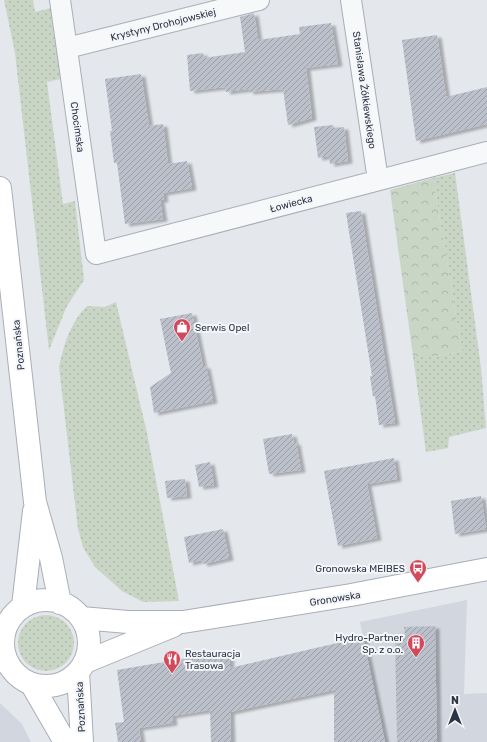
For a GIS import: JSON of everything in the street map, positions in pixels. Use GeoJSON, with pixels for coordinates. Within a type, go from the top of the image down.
{"type":"FeatureCollection","features":[{"type":"Feature","properties":{"kind":"main road","name":"Poznańska"},"geometry":{"type":"LineString","coordinates":[[0,188],[35,502],[51,558],[60,603]]}},
{"type":"Feature","properties":{"kind":"main road","name":"Poznańska"},"geometry":{"type":"LineString","coordinates":[[23,606],[35,502]]}},
{"type":"Feature","properties":{"kind":"main road","name":"Gronowska"},"geometry":{"type":"LineString","coordinates":[[81,618],[128,622],[183,622],[351,595],[487,568]]}},
{"type":"Feature","properties":{"kind":"main road"},"geometry":{"type":"LineString","coordinates":[[41,600],[60,603],[75,611],[81,618],[88,635],[88,653],[82,667],[69,680],[57,685],[45,687],[32,684],[21,679],[6,668],[6,659],[3,647],[4,624],[23,606],[41,600]]}},
{"type":"Feature","properties":{"kind":"main road","name":"Gronowska"},"geometry":{"type":"LineString","coordinates":[[82,667],[183,622]]}},
{"type":"Feature","properties":{"kind":"main road","name":"Poznańska"},"geometry":{"type":"LineString","coordinates":[[82,667],[82,742]]}},
{"type":"Feature","properties":{"kind":"main road","name":"Poznańska"},"geometry":{"type":"LineString","coordinates":[[32,684],[65,742]]}},
{"type":"Feature","properties":{"kind":"street","name":"Chocimska"},"geometry":{"type":"LineString","coordinates":[[60,0],[96,254]]}},
{"type":"Feature","properties":{"kind":"street","name":"Krystyny Drohojowskiej"},"geometry":{"type":"LineString","coordinates":[[67,48],[259,0]]}},
{"type":"Feature","properties":{"kind":"street","name":"Stanisława Żółkiewskiego"},"geometry":{"type":"LineString","coordinates":[[351,0],[378,180]]}},
{"type":"Feature","properties":{"kind":"street","name":"Łowiecka"},"geometry":{"type":"LineString","coordinates":[[96,254],[141,244],[487,152]]}},
{"type":"Feature","properties":{"kind":"shaded area"},"geometry":{"type":"Polygon","coordinates":[[[467,600],[464,694],[487,693],[487,742],[334,742],[334,710],[372,709],[372,681],[360,622],[467,600]]]}},
{"type":"Feature","properties":{"kind":"shaded area"},"geometry":{"type":"Polygon","coordinates":[[[0,703],[22,724],[31,742],[0,742],[0,703]]]}},
{"type":"Feature","properties":{"kind":"green space"},"geometry":{"type":"Polygon","coordinates":[[[4,0],[33,0],[35,12],[51,8],[61,79],[47,82],[63,204],[75,201],[84,280],[67,306],[49,350],[15,53],[4,0]]]}},
{"type":"Feature","properties":{"kind":"green space"},"geometry":{"type":"Polygon","coordinates":[[[455,173],[481,368],[486,428],[449,437],[448,448],[426,452],[413,356],[437,356],[462,351],[433,178],[455,173]]]}},
{"type":"Feature","properties":{"kind":"green space"},"geometry":{"type":"Polygon","coordinates":[[[433,178],[462,351],[437,356],[413,356],[390,190],[433,178]]]}},
{"type":"Feature","properties":{"kind":"green space"},"geometry":{"type":"Polygon","coordinates":[[[116,302],[147,433],[179,601],[143,602],[122,591],[95,567],[83,547],[78,529],[59,367],[68,334],[76,319],[87,306],[105,307],[116,302]]]}},
{"type":"Feature","properties":{"kind":"green space"},"geometry":{"type":"Polygon","coordinates":[[[46,615],[57,617],[66,623],[72,632],[74,643],[72,654],[66,663],[57,669],[46,671],[35,669],[26,663],[20,654],[18,643],[20,632],[26,623],[35,617],[46,615]]]}},
{"type":"Feature","properties":{"kind":"building"},"geometry":{"type":"Polygon","coordinates":[[[254,13],[258,40],[300,34],[299,27],[331,23],[338,64],[306,68],[312,118],[288,125],[283,89],[249,92],[249,89],[226,92],[225,87],[190,91],[187,55],[203,53],[204,58],[245,52],[240,17],[254,13]]]}},
{"type":"Feature","properties":{"kind":"building"},"geometry":{"type":"Polygon","coordinates":[[[437,35],[446,97],[487,87],[487,124],[416,141],[402,40],[437,35]]]}},
{"type":"Feature","properties":{"kind":"building"},"geometry":{"type":"Polygon","coordinates":[[[141,74],[149,126],[163,124],[168,164],[187,161],[192,188],[163,193],[164,200],[160,200],[163,219],[125,224],[117,163],[114,163],[110,131],[112,131],[105,79],[141,74]]]}},
{"type":"Feature","properties":{"kind":"building"},"geometry":{"type":"Polygon","coordinates":[[[333,125],[334,128],[344,127],[348,161],[330,164],[329,156],[318,158],[314,127],[333,125]]]}},
{"type":"Feature","properties":{"kind":"building"},"geometry":{"type":"Polygon","coordinates":[[[361,211],[395,423],[379,425],[375,396],[373,397],[370,376],[372,376],[346,213],[361,211]]]}},
{"type":"Feature","properties":{"kind":"building","name":"Serwis Opel"},"geometry":{"type":"Polygon","coordinates":[[[192,313],[203,366],[206,366],[213,401],[154,413],[150,387],[171,373],[160,319],[192,313]]]}},
{"type":"Feature","properties":{"kind":"building"},"geometry":{"type":"Polygon","coordinates":[[[292,434],[294,443],[296,442],[301,470],[269,474],[263,439],[292,434]]]}},
{"type":"Feature","properties":{"kind":"building"},"geometry":{"type":"Polygon","coordinates":[[[394,458],[397,479],[367,484],[377,538],[338,546],[324,471],[394,458]]]}},
{"type":"Feature","properties":{"kind":"building"},"geometry":{"type":"Polygon","coordinates":[[[210,462],[214,485],[199,487],[195,465],[210,462]]]}},
{"type":"Feature","properties":{"kind":"building"},"geometry":{"type":"Polygon","coordinates":[[[185,479],[187,496],[167,498],[165,481],[185,479]]]}},
{"type":"Feature","properties":{"kind":"building"},"geometry":{"type":"Polygon","coordinates":[[[481,496],[486,529],[455,534],[451,501],[481,496]]]}},
{"type":"Feature","properties":{"kind":"building"},"geometry":{"type":"Polygon","coordinates":[[[223,529],[229,558],[203,564],[202,560],[189,563],[184,537],[223,529]]]}},
{"type":"Feature","properties":{"kind":"building"},"geometry":{"type":"Polygon","coordinates":[[[435,626],[437,742],[397,742],[395,637],[405,636],[404,627],[435,626]]]}},
{"type":"Feature","properties":{"kind":"building"},"geometry":{"type":"Polygon","coordinates":[[[363,637],[385,742],[334,742],[334,690],[230,712],[231,742],[211,742],[210,710],[172,716],[173,723],[139,728],[141,742],[118,742],[115,723],[124,722],[117,670],[229,651],[230,668],[363,637]]]}},
{"type":"Feature","properties":{"kind":"place","name":"Serwis Opel"},"geometry":{"type":"Point","coordinates":[182,342]}},
{"type":"Feature","properties":{"kind":"place","name":"Gronowska MEIBES"},"geometry":{"type":"Point","coordinates":[418,583]}},
{"type":"Feature","properties":{"kind":"place","name":"Hydro-Partner Sp. z o.o."},"geometry":{"type":"Point","coordinates":[416,658]}},
{"type":"Feature","properties":{"kind":"place","name":"Restauracja Trasowa"},"geometry":{"type":"Point","coordinates":[172,674]}}]}
